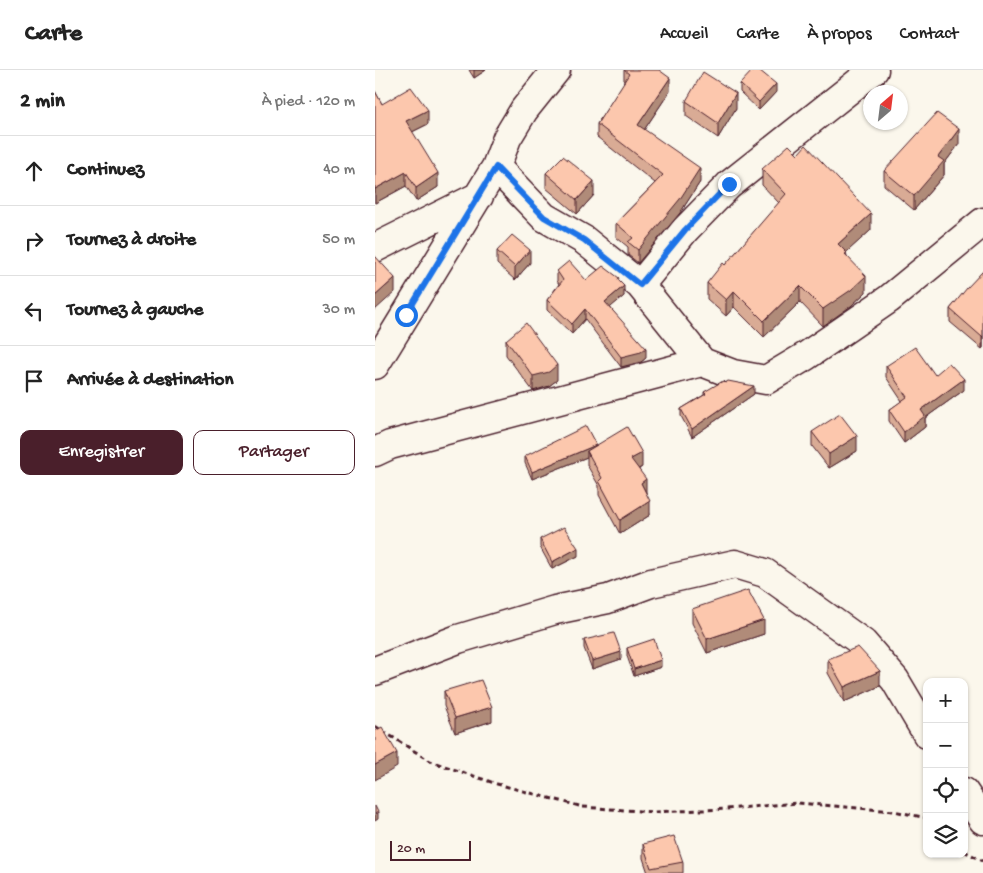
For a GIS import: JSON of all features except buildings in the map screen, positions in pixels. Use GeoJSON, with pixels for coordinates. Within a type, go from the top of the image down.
{"type":"FeatureCollection","features":[{"type":"Feature","properties":{"kind":"street"},"geometry":{"type":"LineString","coordinates":[[375,365],[496,167],[507,138],[524,110],[556,70]]}},
{"type":"Feature","properties":{"kind":"street"},"geometry":{"type":"LineString","coordinates":[[640,285],[685,230],[729,184],[874,70]]}},
{"type":"Feature","properties":{"kind":"street"},"geometry":{"type":"LineString","coordinates":[[496,167],[544,217],[584,240],[640,285],[702,362],[733,374],[766,380],[806,356],[889,299],[983,222]]}},
{"type":"Feature","properties":{"kind":"street"},"geometry":{"type":"LineString","coordinates":[[375,248],[479,196]]}},
{"type":"Feature","properties":{"kind":"street"},"geometry":{"type":"LineString","coordinates":[[375,452],[390,445],[702,362]]}},
{"type":"Feature","properties":{"kind":"street"},"geometry":{"type":"LineString","coordinates":[[378,660],[555,610],[608,599],[651,583],[735,564],[765,573],[863,643],[895,680],[923,727]]}},
{"type":"Feature","properties":{"kind":"street"},"geometry":{"type":"LineString","coordinates":[[968,798],[983,820]]}},
{"type":"Feature","properties":{"kind":"path"},"geometry":{"type":"LineString","coordinates":[[375,726],[429,761],[497,784],[583,807],[653,812],[727,809],[798,803],[895,811],[923,817]]}},
{"type":"Feature","properties":{"kind":"path"},"geometry":{"type":"LineString","coordinates":[[968,853],[983,861]]}},
{"type":"Feature","properties":{"kind":"route"},"geometry":{"type":"LineString","coordinates":[[406,315],[496,167],[544,217],[584,240],[640,285],[685,230],[729,184]]}}]}
